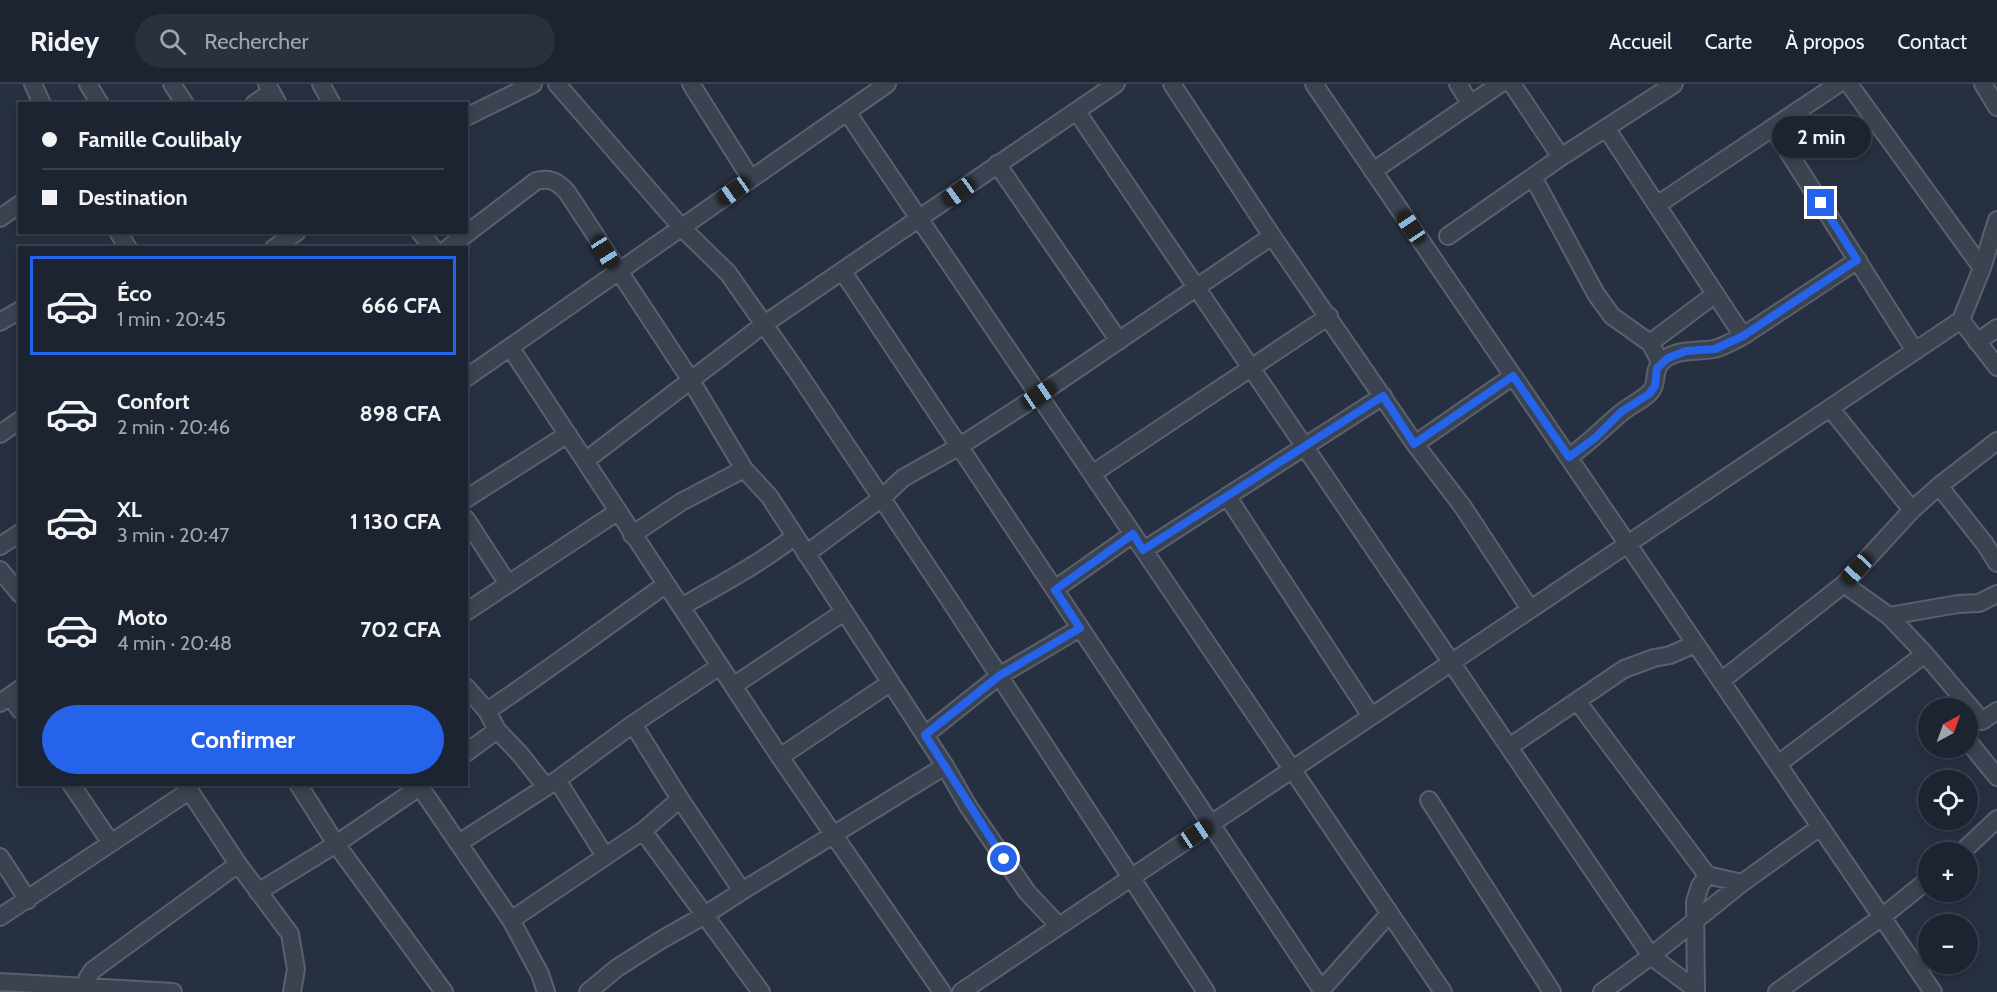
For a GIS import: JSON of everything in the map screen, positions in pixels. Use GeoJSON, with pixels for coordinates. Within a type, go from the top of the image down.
{"type":"FeatureCollection","features":[{"type":"Feature","properties":{"kind":"street"},"geometry":{"type":"LineString","coordinates":[[33,84],[41,102]]}},
{"type":"Feature","properties":{"kind":"street"},"geometry":{"type":"LineString","coordinates":[[88,84],[99,102]]}},
{"type":"Feature","properties":{"kind":"street"},"geometry":{"type":"LineString","coordinates":[[172,84],[185,102]]}},
{"type":"Feature","properties":{"kind":"street"},"geometry":{"type":"LineString","coordinates":[[321,84],[331,102]]}},
{"type":"Feature","properties":{"kind":"street"},"geometry":{"type":"LineString","coordinates":[[468,116],[533,84]]}},
{"type":"Feature","properties":{"kind":"street"},"geometry":{"type":"LineString","coordinates":[[557,84],[681,228],[728,273],[882,498],[1206,992]]}},
{"type":"Feature","properties":{"kind":"street"},"geometry":{"type":"LineString","coordinates":[[691,84],[751,179]]}},
{"type":"Feature","properties":{"kind":"street"},"geometry":{"type":"LineString","coordinates":[[468,377],[887,84]]}},
{"type":"Feature","properties":{"kind":"street"},"geometry":{"type":"LineString","coordinates":[[585,461],[763,325],[1116,84]]}},
{"type":"Feature","properties":{"kind":"street"},"geometry":{"type":"LineString","coordinates":[[1172,84],[1272,236],[1329,315],[1414,444],[1463,507],[1530,609]]}},
{"type":"Feature","properties":{"kind":"street"},"geometry":{"type":"LineString","coordinates":[[1314,84],[1933,992]]}},
{"type":"Feature","properties":{"kind":"street"},"geometry":{"type":"LineString","coordinates":[[1458,84],[1470,104]]}},
{"type":"Feature","properties":{"kind":"street"},"geometry":{"type":"LineString","coordinates":[[1373,171],[1500,84]]}},
{"type":"Feature","properties":{"kind":"street"},"geometry":{"type":"LineString","coordinates":[[1512,84],[1561,157]]}},
{"type":"Feature","properties":{"kind":"street"},"geometry":{"type":"LineString","coordinates":[[1448,236],[1561,157],[1674,84]]}},
{"type":"Feature","properties":{"kind":"street"},"geometry":{"type":"LineString","coordinates":[[1657,205],[1838,84]]}},
{"type":"Feature","properties":{"kind":"street"},"geometry":{"type":"LineString","coordinates":[[1849,84],[1988,257]]}},
{"type":"Feature","properties":{"kind":"street"},"geometry":{"type":"LineString","coordinates":[[257,102],[272,93]]}},
{"type":"Feature","properties":{"kind":"street"},"geometry":{"type":"LineString","coordinates":[[847,112],[1133,534],[1290,771],[1443,992]]}},
{"type":"Feature","properties":{"kind":"street"},"geometry":{"type":"LineString","coordinates":[[1077,112],[1651,956],[1696,990]]}},
{"type":"Feature","properties":{"kind":"street"},"geometry":{"type":"LineString","coordinates":[[1606,128],[1743,336]]}},
{"type":"Feature","properties":{"kind":"street"},"geometry":{"type":"LineString","coordinates":[[1773,128],[1915,351]]}},
{"type":"Feature","properties":{"kind":"street"},"geometry":{"type":"LineString","coordinates":[[997,164],[1119,341]]}},
{"type":"Feature","properties":{"kind":"street"},"geometry":{"type":"LineString","coordinates":[[1533,177],[1596,294],[1612,316],[1650,343],[1660,363]]}},
{"type":"Feature","properties":{"kind":"street"},"geometry":{"type":"LineString","coordinates":[[468,233],[536,181],[544,179],[556,182],[567,192],[690,379],[744,469],[769,496],[945,766],[968,806],[1022,884],[1059,926]]}},
{"type":"Feature","properties":{"kind":"street"},"geometry":{"type":"LineString","coordinates":[[0,218],[18,205]]}},
{"type":"Feature","properties":{"kind":"street"},"geometry":{"type":"LineString","coordinates":[[961,992],[1961,320],[1988,257],[1997,220]]}},
{"type":"Feature","properties":{"kind":"street"},"geometry":{"type":"LineString","coordinates":[[273,242],[292,234]]}},
{"type":"Feature","properties":{"kind":"street"},"geometry":{"type":"LineString","coordinates":[[422,234],[431,246]]}},
{"type":"Feature","properties":{"kind":"street"},"geometry":{"type":"LineString","coordinates":[[451,246],[466,234]]}},
{"type":"Feature","properties":{"kind":"street"},"geometry":{"type":"LineString","coordinates":[[806,554],[882,498],[911,472],[960,446],[1039,395],[1272,236]]}},
{"type":"Feature","properties":{"kind":"street"},"geometry":{"type":"LineString","coordinates":[[1569,457],[1595,438],[1621,412],[1649,394],[1655,386],[1655,372],[1660,363],[1677,353],[1715,349],[1743,336],[1857,260]]}},
{"type":"Feature","properties":{"kind":"street"},"geometry":{"type":"LineString","coordinates":[[843,272],[1323,990],[1389,914]]}},
{"type":"Feature","properties":{"kind":"street"},"geometry":{"type":"LineString","coordinates":[[1650,343],[1714,295]]}},
{"type":"Feature","properties":{"kind":"street"},"geometry":{"type":"LineString","coordinates":[[0,322],[18,311]]}},
{"type":"Feature","properties":{"kind":"street"},"geometry":{"type":"LineString","coordinates":[[1092,474],[1329,315]]}},
{"type":"Feature","properties":{"kind":"street"},"geometry":{"type":"LineString","coordinates":[[1961,320],[1997,367]]}},
{"type":"Feature","properties":{"kind":"street"},"geometry":{"type":"LineString","coordinates":[[1977,342],[1997,328]]}},
{"type":"Feature","properties":{"kind":"street"},"geometry":{"type":"LineString","coordinates":[[510,347],[832,835],[942,992]]}},
{"type":"Feature","properties":{"kind":"street"},"geometry":{"type":"LineString","coordinates":[[1414,444],[1513,376]]}},
{"type":"Feature","properties":{"kind":"street"},"geometry":{"type":"LineString","coordinates":[[1143,550],[1383,396]]}},
{"type":"Feature","properties":{"kind":"street"},"geometry":{"type":"LineString","coordinates":[[1830,408],[1912,510]]}},
{"type":"Feature","properties":{"kind":"street"},"geometry":{"type":"LineString","coordinates":[[0,434],[18,421]]}},
{"type":"Feature","properties":{"kind":"street"},"geometry":{"type":"LineString","coordinates":[[468,498],[568,434]]}},
{"type":"Feature","properties":{"kind":"street"},"geometry":{"type":"LineString","coordinates":[[1721,681],[1844,584],[1912,510],[1997,441]]}},
{"type":"Feature","properties":{"kind":"street"},"geometry":{"type":"LineString","coordinates":[[632,535],[681,502],[744,469]]}},
{"type":"Feature","properties":{"kind":"street"},"geometry":{"type":"LineString","coordinates":[[1939,486],[1985,544],[1997,563]]}},
{"type":"Feature","properties":{"kind":"street"},"geometry":{"type":"LineString","coordinates":[[1227,496],[1371,716]]}},
{"type":"Feature","properties":{"kind":"street"},"geometry":{"type":"LineString","coordinates":[[468,611],[617,512]]}},
{"type":"Feature","properties":{"kind":"street"},"geometry":{"type":"LineString","coordinates":[[468,522],[508,584]]}},
{"type":"Feature","properties":{"kind":"street"},"geometry":{"type":"LineString","coordinates":[[0,546],[18,534]]}},
{"type":"Feature","properties":{"kind":"street"},"geometry":{"type":"LineString","coordinates":[[1055,590],[1133,534]]}},
{"type":"Feature","properties":{"kind":"street"},"geometry":{"type":"LineString","coordinates":[[681,608],[752,564],[766,558],[794,537]]}},
{"type":"Feature","properties":{"kind":"street"},"geometry":{"type":"LineString","coordinates":[[0,570],[18,592]]}},
{"type":"Feature","properties":{"kind":"street"},"geometry":{"type":"LineString","coordinates":[[1844,584],[1890,616],[1982,721]]}},
{"type":"Feature","properties":{"kind":"street"},"geometry":{"type":"LineString","coordinates":[[487,711],[665,585]]}},
{"type":"Feature","properties":{"kind":"street"},"geometry":{"type":"LineString","coordinates":[[1890,616],[1958,604],[1979,603],[1997,594]]}},
{"type":"Feature","properties":{"kind":"street"},"geometry":{"type":"LineString","coordinates":[[733,686],[844,612]]}},
{"type":"Feature","properties":{"kind":"street"},"geometry":{"type":"LineString","coordinates":[[925,735],[999,676],[1080,628]]}},
{"type":"Feature","properties":{"kind":"street"},"geometry":{"type":"LineString","coordinates":[[1509,747],[1624,669],[1670,655],[1695,644]]}},
{"type":"Feature","properties":{"kind":"street"},"geometry":{"type":"LineString","coordinates":[[1778,765],[1925,654]]}},
{"type":"Feature","properties":{"kind":"street"},"geometry":{"type":"LineString","coordinates":[[459,843],[551,784],[633,724],[720,666]]}},
{"type":"Feature","properties":{"kind":"street"},"geometry":{"type":"LineString","coordinates":[[780,757],[890,683]]}},
{"type":"Feature","properties":{"kind":"street"},"geometry":{"type":"LineString","coordinates":[[468,689],[487,711],[497,730],[551,784],[606,855]]}},
{"type":"Feature","properties":{"kind":"street"},"geometry":{"type":"LineString","coordinates":[[1578,701],[1707,875],[1742,883]]}},
{"type":"Feature","properties":{"kind":"street"},"geometry":{"type":"LineString","coordinates":[[1978,724],[1997,711]]}},
{"type":"Feature","properties":{"kind":"street"},"geometry":{"type":"LineString","coordinates":[[633,724],[742,891]]}},
{"type":"Feature","properties":{"kind":"street"},"geometry":{"type":"LineString","coordinates":[[468,752],[497,730]]}},
{"type":"Feature","properties":{"kind":"street"},"geometry":{"type":"LineString","coordinates":[[1978,753],[1997,777]]}},
{"type":"Feature","properties":{"kind":"street"},"geometry":{"type":"LineString","coordinates":[[588,992],[617,968],[646,949],[945,766]]}},
{"type":"Feature","properties":{"kind":"street"},"geometry":{"type":"LineString","coordinates":[[71,786],[111,843]]}},
{"type":"Feature","properties":{"kind":"street"},"geometry":{"type":"LineString","coordinates":[[299,786],[336,844],[444,992]]}},
{"type":"Feature","properties":{"kind":"street"},"geometry":{"type":"LineString","coordinates":[[258,891],[336,844],[421,786],[510,920],[540,974],[546,992]]}},
{"type":"Feature","properties":{"kind":"street"},"geometry":{"type":"LineString","coordinates":[[0,917],[111,843],[187,788],[238,864],[290,934],[296,969],[292,992]]}},
{"type":"Feature","properties":{"kind":"street"},"geometry":{"type":"LineString","coordinates":[[510,920],[643,831],[680,799]]}},
{"type":"Feature","properties":{"kind":"street"},"geometry":{"type":"LineString","coordinates":[[1429,800],[1552,992]]}},
{"type":"Feature","properties":{"kind":"street"},"geometry":{"type":"LineString","coordinates":[[1973,842],[1997,819]]}},
{"type":"Feature","properties":{"kind":"street"},"geometry":{"type":"LineString","coordinates":[[1602,992],[1742,883],[1821,827]]}},
{"type":"Feature","properties":{"kind":"street"},"geometry":{"type":"LineString","coordinates":[[643,831],[761,992]]}},
{"type":"Feature","properties":{"kind":"street"},"geometry":{"type":"LineString","coordinates":[[0,857],[28,900]]}},
{"type":"Feature","properties":{"kind":"street"},"geometry":{"type":"LineString","coordinates":[[84,989],[93,970],[238,864]]}},
{"type":"Feature","properties":{"kind":"street"},"geometry":{"type":"LineString","coordinates":[[1696,990],[1695,902],[1700,886],[1707,875]]}},
{"type":"Feature","properties":{"kind":"street"},"geometry":{"type":"LineString","coordinates":[[1777,992],[1882,917],[1918,888]]}},
{"type":"Feature","properties":{"kind":"street"},"geometry":{"type":"LineString","coordinates":[[0,982],[84,989],[173,992]]}},
{"type":"Feature","properties":{"kind":"route"},"geometry":{"type":"LineString","coordinates":[[1004,859],[980,820],[968,806],[925,735],[999,676],[1080,628],[1055,590],[1133,534],[1143,550],[1383,396],[1414,444],[1513,376],[1569,457],[1595,438],[1621,412],[1649,394],[1655,386],[1655,372],[1660,363],[1677,353],[1715,349],[1728,344],[1857,260],[1821,203]]}}]}
